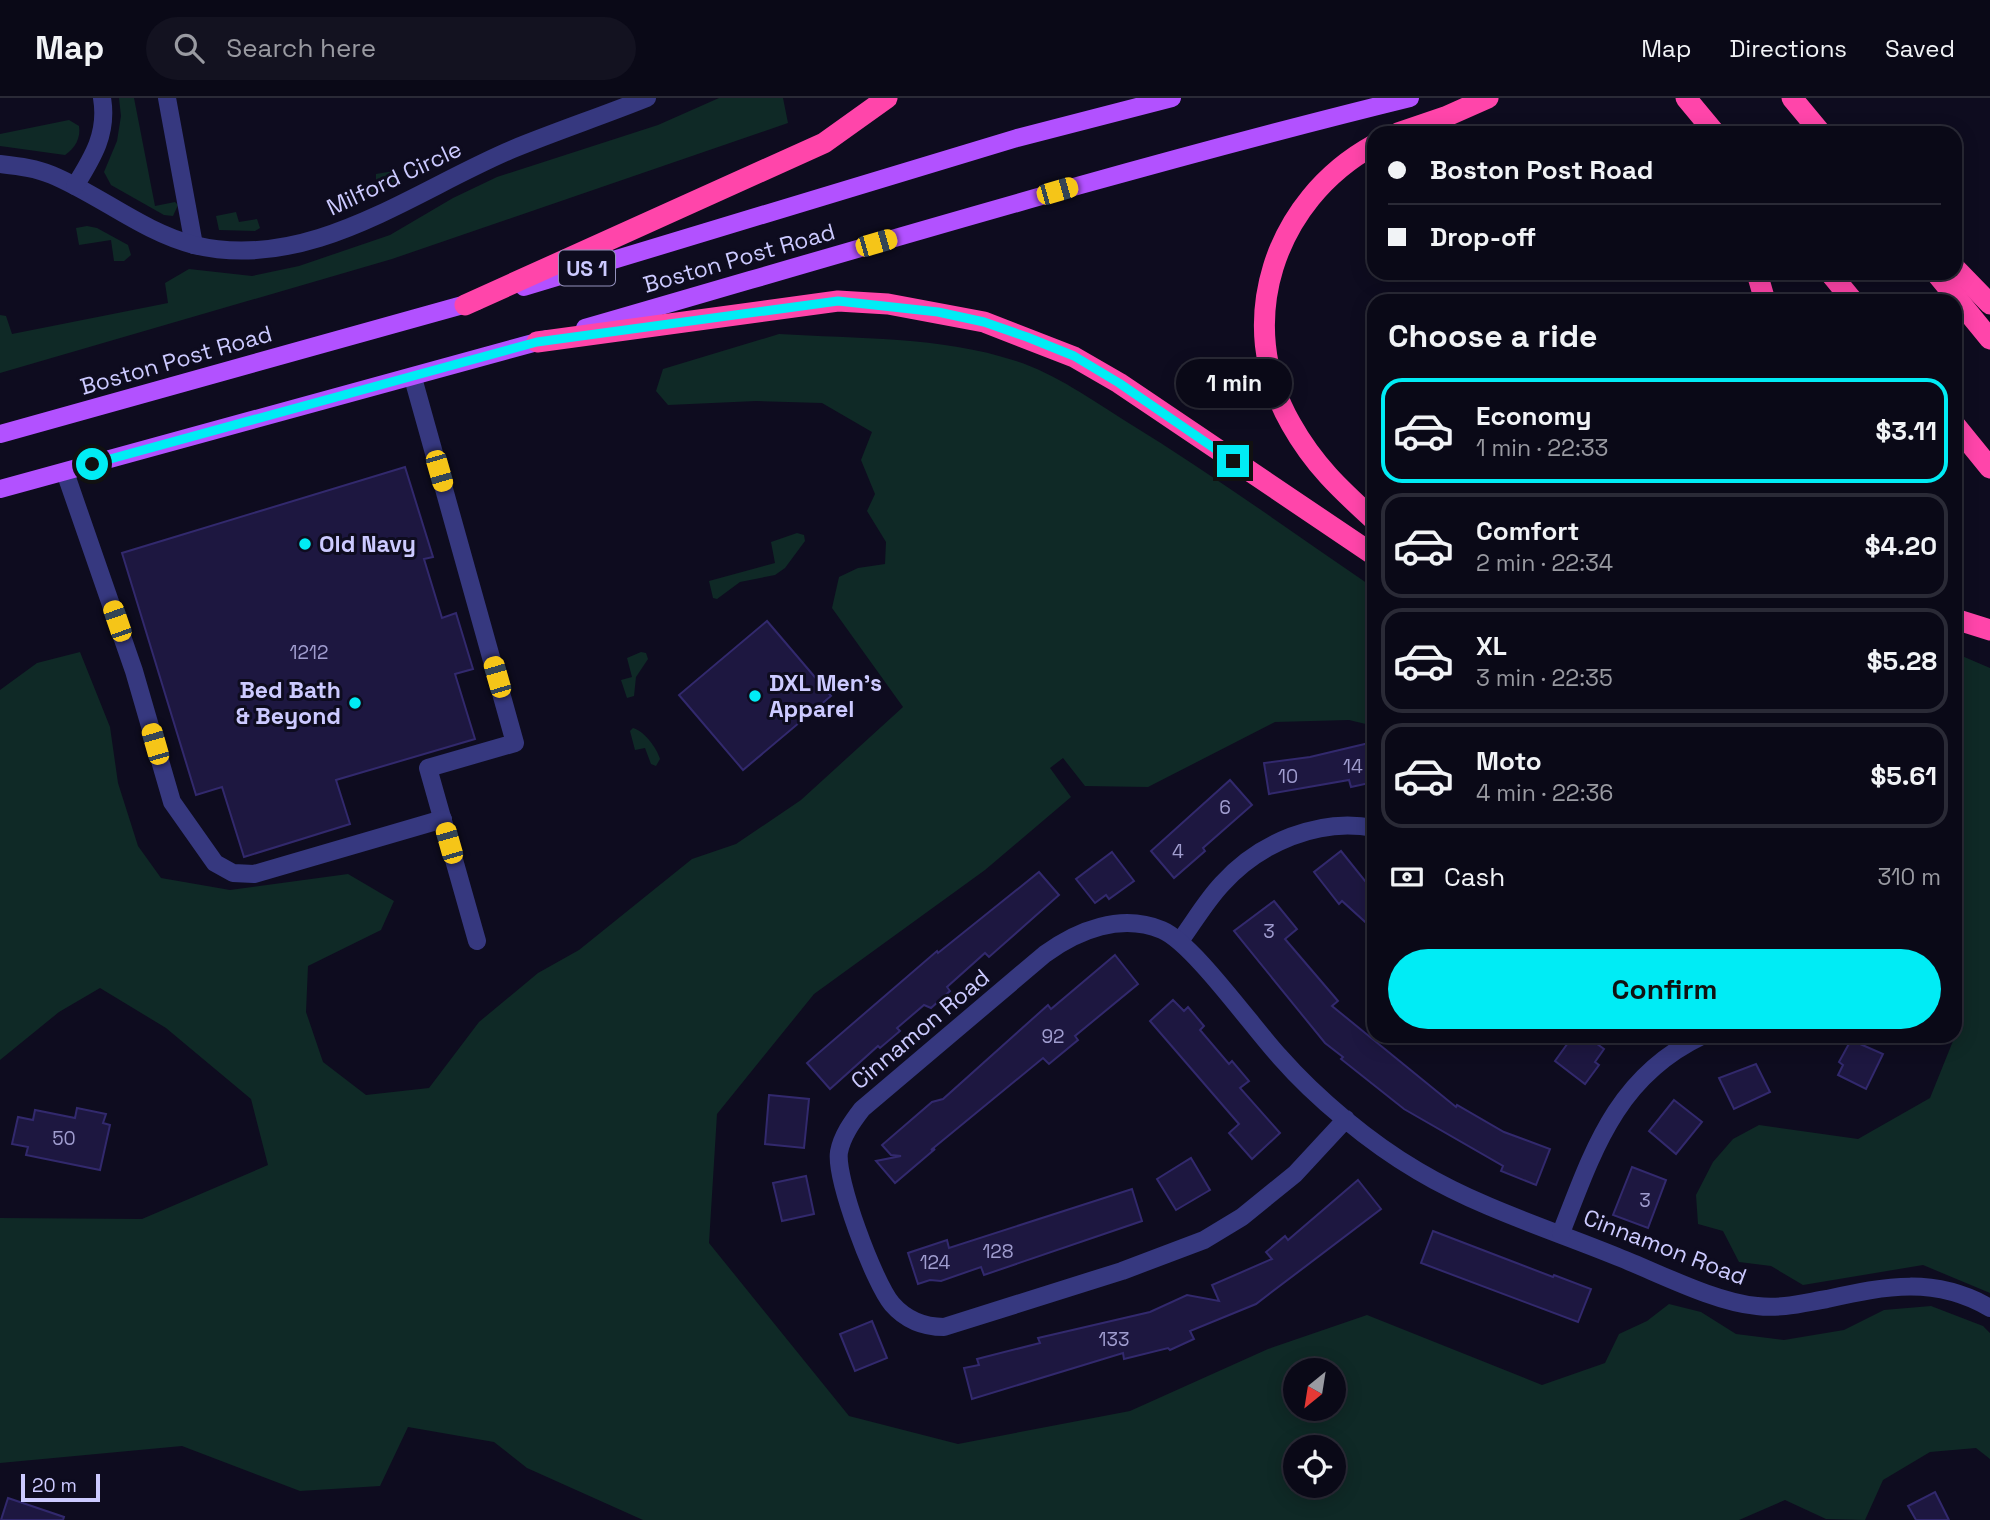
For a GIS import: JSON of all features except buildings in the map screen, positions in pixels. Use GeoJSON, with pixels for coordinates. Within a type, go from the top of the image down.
{"type":"FeatureCollection","features":[{"type":"Feature","properties":{"kind":"highway"},"geometry":{"type":"LineString","coordinates":[[465,305],[824,143],[887,98]]}},
{"type":"Feature","properties":{"kind":"highway"},"geometry":{"type":"LineString","coordinates":[[1418,126],[1488,98]]}},
{"type":"Feature","properties":{"kind":"highway"},"geometry":{"type":"LineString","coordinates":[[1792,98],[1815,126]]}},
{"type":"Feature","properties":{"kind":"highway"},"geometry":{"type":"LineString","coordinates":[[1688,100],[1698,126]]}},
{"type":"Feature","properties":{"kind":"highway"},"geometry":{"type":"LineString","coordinates":[[1688,100],[1709,126]]}},
{"type":"Feature","properties":{"kind":"highway"},"geometry":{"type":"LineString","coordinates":[[1367,150],[1319,187],[1298,213],[1280,245],[1264,307],[1264,339],[1270,370],[1289,422],[1320,470],[1367,514]]}},
{"type":"Feature","properties":{"kind":"highway"},"geometry":{"type":"LineString","coordinates":[[1962,275],[1990,303]]}},
{"type":"Feature","properties":{"kind":"highway"},"geometry":{"type":"LineString","coordinates":[[1836,280],[1847,294]]}},
{"type":"Feature","properties":{"kind":"highway"},"geometry":{"type":"LineString","coordinates":[[1942,280],[1953,294]]}},
{"type":"Feature","properties":{"kind":"highway"},"geometry":{"type":"LineString","coordinates":[[537,342],[838,301],[926,310],[984,322],[1074,356],[1119,383],[1367,550]]}},
{"type":"Feature","properties":{"kind":"highway"},"geometry":{"type":"LineString","coordinates":[[1962,305],[1990,339]]}},
{"type":"Feature","properties":{"kind":"highway"},"geometry":{"type":"LineString","coordinates":[[1962,434],[1990,468]]}},
{"type":"Feature","properties":{"kind":"highway"},"geometry":{"type":"LineString","coordinates":[[1962,621],[1990,630]]}},
{"type":"Feature","properties":{"kind":"main road","name":"Boston Post Road"},"geometry":{"type":"LineString","coordinates":[[4,432],[465,305],[1017,138],[1172,98]]}},
{"type":"Feature","properties":{"kind":"main road","name":"Boston Post Road"},"geometry":{"type":"LineString","coordinates":[[0,489],[413,378],[1093,180],[1410,98]]}},
{"type":"Feature","properties":{"kind":"street"},"geometry":{"type":"LineString","coordinates":[[75,186],[103,135],[105,116],[102,98]]}},
{"type":"Feature","properties":{"kind":"street"},"geometry":{"type":"LineString","coordinates":[[167,98],[194,245]]}},
{"type":"Feature","properties":{"kind":"street","name":"Milford Circle"},"geometry":{"type":"LineString","coordinates":[[0,164],[50,173],[165,234],[194,245],[220,249],[273,248],[348,230],[512,149],[647,98]]}},
{"type":"Feature","properties":{"kind":"street"},"geometry":{"type":"LineString","coordinates":[[413,378],[516,743],[428,768],[477,941]]}},
{"type":"Feature","properties":{"kind":"street"},"geometry":{"type":"LineString","coordinates":[[65,472],[134,671],[172,802],[215,863],[233,873],[246,875],[443,819]]}},
{"type":"Feature","properties":{"kind":"street"},"geometry":{"type":"LineString","coordinates":[[1180,941],[1221,885],[1258,852],[1318,828],[1367,828]]}},
{"type":"Feature","properties":{"kind":"street","name":"Cinnamon Road"},"geometry":{"type":"LineString","coordinates":[[1346,1119],[1295,1174],[1242,1217],[1204,1240],[956,1325],[925,1326],[908,1318],[892,1304],[875,1274],[840,1171],[839,1151],[862,1109],[1045,954],[1075,934],[1102,926],[1136,924],[1156,928],[1180,941],[1282,1060],[1346,1119],[1416,1170],[1469,1197],[1745,1304],[1786,1307],[1905,1286],[1931,1286],[1954,1291],[1990,1308]]}},
{"type":"Feature","properties":{"kind":"street"},"geometry":{"type":"LineString","coordinates":[[1561,1233],[1607,1123],[1647,1071],[1674,1049],[1687,1043]]}},
{"type":"Feature","properties":{"kind":"green space"},"geometry":{"type":"Polygon","coordinates":[[[119,98],[134,98],[155,206],[175,202],[178,205],[173,216],[164,215],[111,185],[104,172],[117,141],[121,116],[119,98]]]}},
{"type":"Feature","properties":{"kind":"green space"},"geometry":{"type":"Polygon","coordinates":[[[719,98],[783,98],[788,123],[392,259],[0,373],[0,315],[6,316],[12,334],[168,303],[165,283],[189,269],[252,276],[299,266],[390,235],[453,198],[497,177],[658,125],[719,98]]]}},
{"type":"Feature","properties":{"kind":"green space"},"geometry":{"type":"Polygon","coordinates":[[[69,120],[79,126],[79,135],[74,146],[65,155],[0,146],[0,134],[69,120]]]}},
{"type":"Feature","properties":{"kind":"green space"},"geometry":{"type":"Polygon","coordinates":[[[394,171],[397,179],[393,185],[363,199],[359,198],[357,188],[376,185],[376,174],[394,171]]]}},
{"type":"Feature","properties":{"kind":"green space"},"geometry":{"type":"Polygon","coordinates":[[[236,212],[239,222],[257,219],[260,228],[255,231],[219,230],[216,216],[236,212]]]}},
{"type":"Feature","properties":{"kind":"green space"},"geometry":{"type":"Polygon","coordinates":[[[76,228],[97,228],[128,245],[131,255],[124,261],[114,261],[111,240],[79,245],[76,228]]]}},
{"type":"Feature","properties":{"kind":"green space"},"geometry":{"type":"Polygon","coordinates":[[[779,334],[928,343],[987,353],[1031,366],[1087,396],[1221,483],[1367,583],[1367,724],[1349,720],[1275,722],[1148,787],[1085,786],[1063,758],[1050,768],[1071,797],[985,870],[814,994],[717,1114],[709,1243],[849,1416],[958,1444],[1130,1411],[1268,1349],[1367,1315],[1542,1385],[1605,1363],[1619,1334],[1647,1321],[1669,1304],[1701,1312],[1736,1334],[1784,1340],[1844,1330],[1884,1310],[1931,1306],[1983,1326],[1990,1333],[1990,1459],[1976,1448],[1930,1452],[1883,1480],[1865,1520],[1826,1519],[1785,1500],[1739,1520],[643,1520],[527,1468],[494,1442],[408,1427],[380,1486],[300,1491],[182,1446],[0,1463],[0,1218],[142,1219],[268,1165],[251,1099],[166,1028],[100,988],[59,1012],[0,1060],[0,690],[37,663],[80,652],[110,727],[118,783],[138,846],[161,878],[230,890],[348,874],[394,901],[381,930],[308,966],[306,1012],[323,1062],[366,1095],[429,1088],[479,1022],[538,973],[579,950],[692,859],[736,844],[801,800],[903,707],[832,608],[839,577],[858,568],[885,564],[886,542],[867,511],[875,494],[861,460],[872,432],[822,403],[756,401],[668,405],[656,391],[663,369],[779,334]]]}},
{"type":"Feature","properties":{"kind":"green space"},"geometry":{"type":"Polygon","coordinates":[[[797,533],[804,535],[805,541],[785,568],[775,575],[740,582],[717,599],[713,598],[709,581],[775,563],[771,542],[797,533]]]}},
{"type":"Feature","properties":{"kind":"green space"},"geometry":{"type":"Polygon","coordinates":[[[641,652],[646,653],[648,659],[636,677],[634,696],[627,698],[621,680],[632,677],[627,658],[641,652]]]}},
{"type":"Feature","properties":{"kind":"green space"},"geometry":{"type":"Polygon","coordinates":[[[1962,656],[1990,668],[1990,1293],[1923,1265],[1803,1285],[1771,1266],[1739,1262],[1723,1231],[1698,1224],[1696,1195],[1713,1162],[1733,1139],[1759,1125],[1858,1139],[1930,1098],[1952,1043],[1962,1043],[1962,656]]]}},
{"type":"Feature","properties":{"kind":"green space"},"geometry":{"type":"Polygon","coordinates":[[[633,728],[646,736],[656,750],[660,759],[656,766],[651,764],[645,748],[635,750],[630,731],[633,728]]]}},
{"type":"Feature","properties":{"kind":"place","name":"Old Navy"},"geometry":{"type":"Point","coordinates":[305,544]}},
{"type":"Feature","properties":{"kind":"place","name":"DXL Men's Apparel"},"geometry":{"type":"Point","coordinates":[755,696]}},
{"type":"Feature","properties":{"kind":"place","name":"Bed Bath & Beyond"},"geometry":{"type":"Point","coordinates":[355,703]}},
{"type":"Feature","properties":{"kind":"route"},"geometry":{"type":"LineString","coordinates":[[92,464],[537,342],[838,301],[888,304],[984,322],[1074,356],[1119,383],[1233,461]]}}]}
